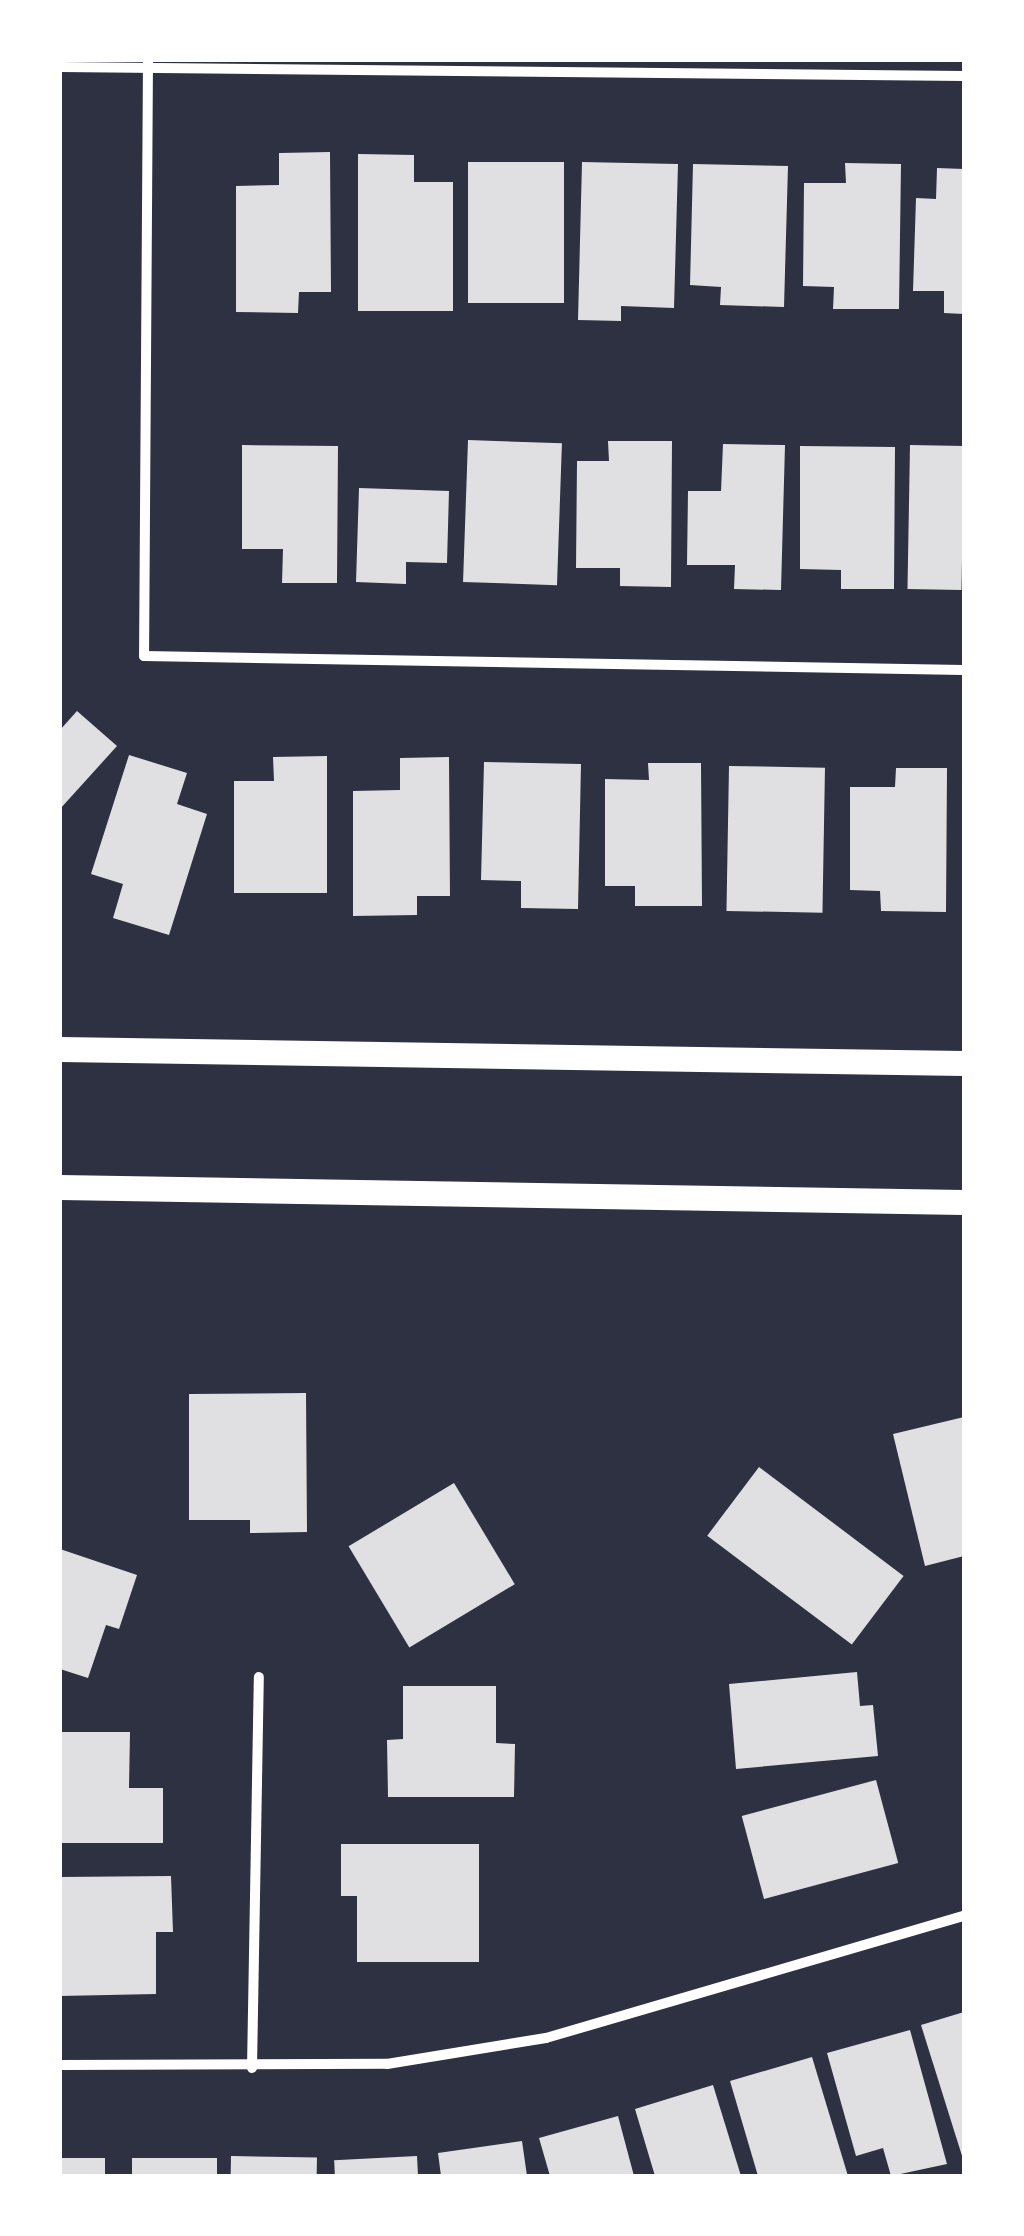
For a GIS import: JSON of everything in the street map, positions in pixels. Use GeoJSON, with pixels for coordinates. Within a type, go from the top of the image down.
{"type":"FeatureCollection","features":[{"type":"Feature","properties":{"kind":"main road"},"geometry":{"type":"LineString","coordinates":[[60,1050],[964,1063]]}},
{"type":"Feature","properties":{"kind":"main road"},"geometry":{"type":"LineString","coordinates":[[60,1187],[964,1202]]}},
{"type":"Feature","properties":{"kind":"street"},"geometry":{"type":"LineString","coordinates":[[148,64],[144,656],[964,670]]}},
{"type":"Feature","properties":{"kind":"street"},"geometry":{"type":"LineString","coordinates":[[60,67],[148,64],[964,76]]}},
{"type":"Feature","properties":{"kind":"street"},"geometry":{"type":"LineString","coordinates":[[252,2068],[259,1678]]}},
{"type":"Feature","properties":{"kind":"street"},"geometry":{"type":"LineString","coordinates":[[60,2065],[252,2068],[387,2064],[546,2038],[964,1916]]}},
{"type":"Feature","properties":{"kind":"building"},"geometry":{"type":"Polygon","coordinates":[[[330,152],[331,292],[299,292],[298,313],[236,312],[236,186],[279,185],[279,153],[330,152]]]}},
{"type":"Feature","properties":{"kind":"building"},"geometry":{"type":"Polygon","coordinates":[[[358,154],[414,155],[414,182],[453,182],[453,311],[358,311],[358,154]]]}},
{"type":"Feature","properties":{"kind":"building"},"geometry":{"type":"Polygon","coordinates":[[[468,162],[564,162],[564,303],[468,303],[468,162]]]}},
{"type":"Feature","properties":{"kind":"building"},"geometry":{"type":"Polygon","coordinates":[[[582,162],[678,164],[674,308],[621,306],[621,321],[578,320],[582,162]]]}},
{"type":"Feature","properties":{"kind":"building"},"geometry":{"type":"Polygon","coordinates":[[[845,163],[901,164],[899,309],[833,309],[834,287],[803,286],[804,183],[846,183],[845,163]]]}},
{"type":"Feature","properties":{"kind":"building"},"geometry":{"type":"Polygon","coordinates":[[[693,164],[788,166],[784,307],[720,305],[721,287],[690,285],[693,164]]]}},
{"type":"Feature","properties":{"kind":"building"},"geometry":{"type":"Polygon","coordinates":[[[937,168],[964,169],[964,314],[944,313],[944,291],[913,291],[916,198],[936,199],[937,168]]]}},
{"type":"Feature","properties":{"kind":"building"},"geometry":{"type":"Polygon","coordinates":[[[468,440],[562,443],[557,585],[463,582],[468,440]]]}},
{"type":"Feature","properties":{"kind":"building"},"geometry":{"type":"Polygon","coordinates":[[[608,441],[672,441],[671,587],[620,586],[620,568],[576,568],[577,461],[609,461],[608,441]]]}},
{"type":"Feature","properties":{"kind":"building"},"geometry":{"type":"Polygon","coordinates":[[[723,444],[785,445],[781,590],[734,589],[735,565],[687,565],[688,491],[721,491],[723,444]]]}},
{"type":"Feature","properties":{"kind":"building"},"geometry":{"type":"Polygon","coordinates":[[[242,445],[338,446],[337,583],[282,583],[283,549],[242,549],[242,445]]]}},
{"type":"Feature","properties":{"kind":"building"},"geometry":{"type":"Polygon","coordinates":[[[910,445],[964,446],[961,590],[907,589],[910,445]]]}},
{"type":"Feature","properties":{"kind":"building"},"geometry":{"type":"Polygon","coordinates":[[[800,446],[895,447],[894,589],[841,589],[841,570],[800,569],[800,446]]]}},
{"type":"Feature","properties":{"kind":"building"},"geometry":{"type":"Polygon","coordinates":[[[359,488],[449,491],[447,563],[406,562],[406,584],[356,582],[359,488]]]}},
{"type":"Feature","properties":{"kind":"building"},"geometry":{"type":"Polygon","coordinates":[[[77,711],[117,746],[60,809],[60,730],[77,711]]]}},
{"type":"Feature","properties":{"kind":"building"},"geometry":{"type":"Polygon","coordinates":[[[129,755],[187,773],[177,804],[207,814],[169,935],[113,918],[123,884],[91,874],[129,755]]]}},
{"type":"Feature","properties":{"kind":"building"},"geometry":{"type":"Polygon","coordinates":[[[327,756],[327,893],[234,893],[234,781],[274,781],[273,757],[327,756]]]}},
{"type":"Feature","properties":{"kind":"building"},"geometry":{"type":"Polygon","coordinates":[[[449,757],[450,896],[417,896],[417,915],[353,916],[353,791],[400,790],[400,758],[449,757]]]}},
{"type":"Feature","properties":{"kind":"building"},"geometry":{"type":"Polygon","coordinates":[[[484,762],[581,764],[578,909],[521,908],[521,881],[481,880],[484,762]]]}},
{"type":"Feature","properties":{"kind":"building"},"geometry":{"type":"Polygon","coordinates":[[[648,763],[701,763],[702,906],[635,906],[635,886],[605,886],[605,779],[649,780],[648,763]]]}},
{"type":"Feature","properties":{"kind":"building"},"geometry":{"type":"Polygon","coordinates":[[[729,766],[825,768],[822,913],[726,911],[729,766]]]}},
{"type":"Feature","properties":{"kind":"building"},"geometry":{"type":"Polygon","coordinates":[[[896,768],[947,768],[946,912],[881,911],[880,891],[850,890],[850,787],[895,787],[896,768]]]}},
{"type":"Feature","properties":{"kind":"building"},"geometry":{"type":"Polygon","coordinates":[[[306,1393],[307,1532],[250,1533],[250,1520],[189,1520],[189,1394],[306,1393]]]}},
{"type":"Feature","properties":{"kind":"building"},"geometry":{"type":"Polygon","coordinates":[[[964,1417],[964,1556],[925,1566],[893,1434],[964,1417]]]}},
{"type":"Feature","properties":{"kind":"building"},"geometry":{"type":"Polygon","coordinates":[[[759,1467],[904,1576],[852,1645],[707,1536],[759,1467]]]}},
{"type":"Feature","properties":{"kind":"building"},"geometry":{"type":"Polygon","coordinates":[[[454,1483],[515,1584],[409,1647],[349,1546],[454,1483]]]}},
{"type":"Feature","properties":{"kind":"building"},"geometry":{"type":"Polygon","coordinates":[[[60,1549],[137,1575],[119,1629],[106,1625],[88,1678],[60,1669],[60,1549]]]}},
{"type":"Feature","properties":{"kind":"building"},"geometry":{"type":"Polygon","coordinates":[[[857,1672],[860,1706],[873,1705],[878,1756],[736,1769],[729,1684],[857,1672]]]}},
{"type":"Feature","properties":{"kind":"building"},"geometry":{"type":"Polygon","coordinates":[[[403,1686],[496,1686],[496,1743],[515,1744],[514,1797],[388,1797],[387,1740],[403,1739],[403,1686]]]}},
{"type":"Feature","properties":{"kind":"building"},"geometry":{"type":"Polygon","coordinates":[[[60,1732],[130,1732],[129,1788],[163,1788],[163,1843],[60,1843],[60,1732]]]}},
{"type":"Feature","properties":{"kind":"building"},"geometry":{"type":"Polygon","coordinates":[[[876,1780],[898,1863],[764,1899],[742,1816],[876,1780]]]}},
{"type":"Feature","properties":{"kind":"building"},"geometry":{"type":"Polygon","coordinates":[[[341,1844],[479,1844],[479,1962],[357,1962],[357,1896],[341,1896],[341,1844]]]}},
{"type":"Feature","properties":{"kind":"building"},"geometry":{"type":"Polygon","coordinates":[[[171,1876],[173,1932],[156,1932],[156,1994],[60,1996],[60,1877],[171,1876]]]}},
{"type":"Feature","properties":{"kind":"building"},"geometry":{"type":"Polygon","coordinates":[[[964,2012],[964,2159],[963,2159],[921,2025],[964,2012]]]}},
{"type":"Feature","properties":{"kind":"building"},"geometry":{"type":"Polygon","coordinates":[[[910,2030],[947,2164],[891,2176],[883,2148],[856,2156],[827,2053],[910,2030]]]}},
{"type":"Feature","properties":{"kind":"building"},"geometry":{"type":"Polygon","coordinates":[[[812,2057],[848,2176],[758,2176],[730,2081],[812,2057]]]}},
{"type":"Feature","properties":{"kind":"building"},"geometry":{"type":"Polygon","coordinates":[[[713,2085],[741,2176],[655,2176],[635,2109],[713,2085]]]}},
{"type":"Feature","properties":{"kind":"building"},"geometry":{"type":"Polygon","coordinates":[[[618,2116],[634,2176],[550,2176],[539,2138],[618,2116]]]}},
{"type":"Feature","properties":{"kind":"building"},"geometry":{"type":"Polygon","coordinates":[[[522,2141],[527,2176],[441,2176],[438,2153],[522,2141]]]}},
{"type":"Feature","properties":{"kind":"building"},"geometry":{"type":"Polygon","coordinates":[[[231,2156],[317,2158],[317,2176],[231,2176],[231,2156]]]}},
{"type":"Feature","properties":{"kind":"building"},"geometry":{"type":"Polygon","coordinates":[[[417,2156],[418,2176],[335,2176],[334,2160],[417,2156]]]}},
{"type":"Feature","properties":{"kind":"building"},"geometry":{"type":"Polygon","coordinates":[[[60,2158],[105,2158],[105,2176],[60,2176],[60,2158]]]}},
{"type":"Feature","properties":{"kind":"building"},"geometry":{"type":"Polygon","coordinates":[[[132,2158],[217,2158],[217,2176],[132,2176],[132,2158]]]}}]}
